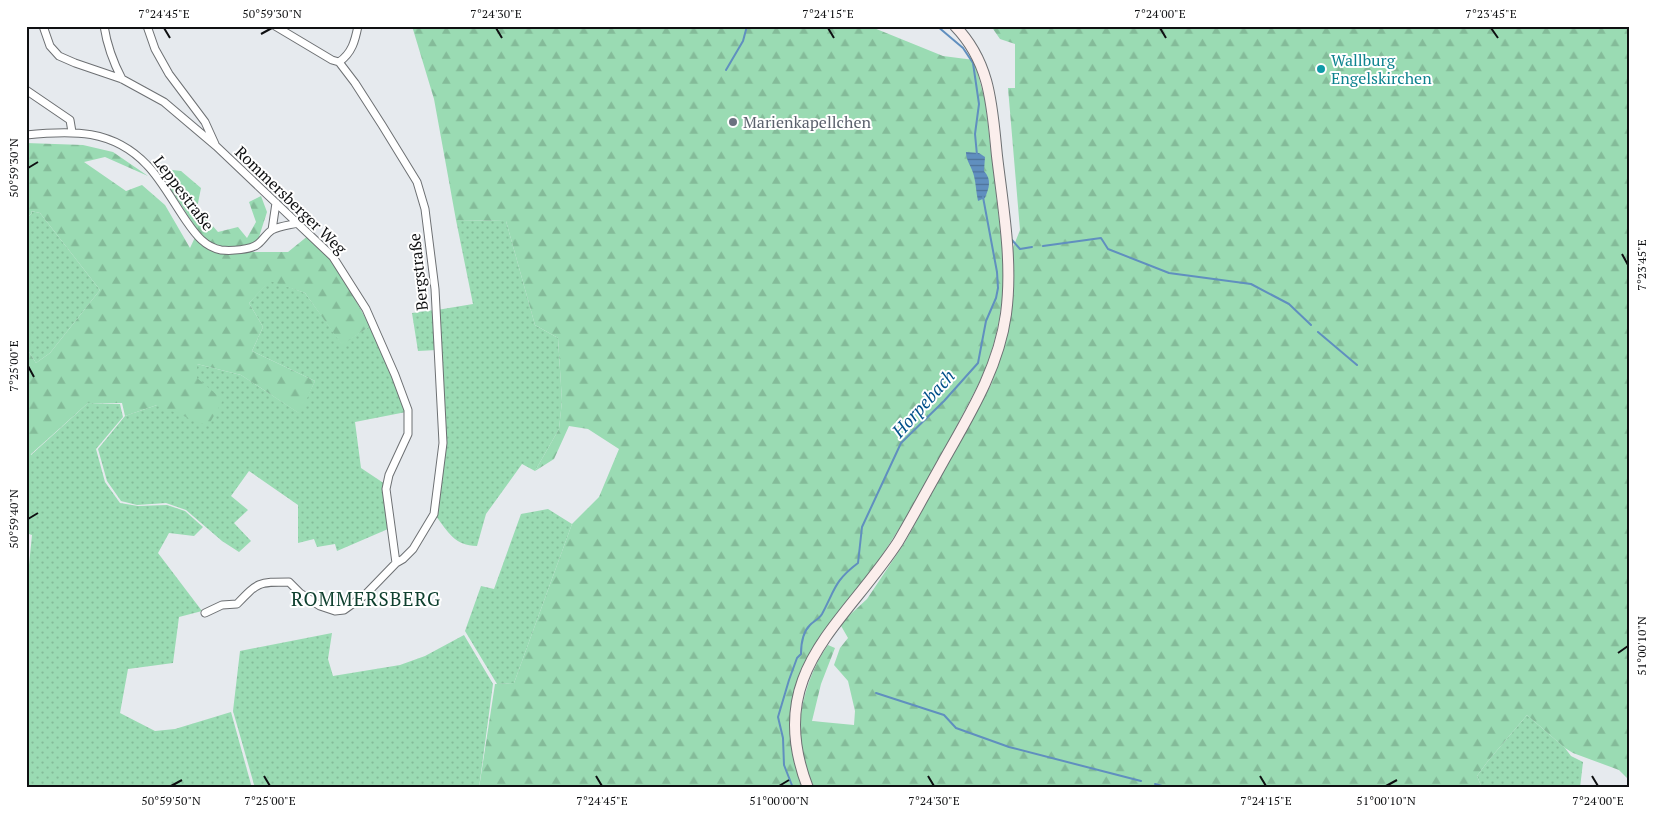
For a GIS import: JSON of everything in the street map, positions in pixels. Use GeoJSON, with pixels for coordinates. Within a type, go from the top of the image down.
{"type":"FeatureCollection","features":[{"type":"Feature","properties":{"kind":"street","name":"Rommersberger Weg"},"geometry":{"type":"LineString","coordinates":[[43,26],[50,46],[59,56],[122,79],[164,102],[216,146],[333,257],[366,308],[408,410],[408,434],[389,476],[386,489],[396,563]]}},
{"type":"Feature","properties":{"kind":"street"},"geometry":{"type":"LineString","coordinates":[[104,26],[106,40],[122,79]]}},
{"type":"Feature","properties":{"kind":"street"},"geometry":{"type":"LineString","coordinates":[[148,26],[155,49],[169,74],[205,122],[216,146]]}},
{"type":"Feature","properties":{"kind":"street","name":"Bergstraße"},"geometry":{"type":"LineString","coordinates":[[274,26],[332,60],[339,62],[356,85],[417,182],[425,209],[435,289],[443,443],[434,514],[413,549],[396,563]]}},
{"type":"Feature","properties":{"kind":"street"},"geometry":{"type":"LineString","coordinates":[[339,62],[354,46],[358,26]]}},
{"type":"Feature","properties":{"kind":"street"},"geometry":{"type":"LineString","coordinates":[[808,788],[798,754],[794,729],[798,698],[804,675],[819,645],[887,558],[907,526],[982,390],[998,349],[1006,314],[1008,270],[992,105],[981,64],[974,50],[955,26]]}},
{"type":"Feature","properties":{"kind":"street"},"geometry":{"type":"LineString","coordinates":[[26,90],[70,120],[72,132]]}},
{"type":"Feature","properties":{"kind":"street","name":"Leppestraße"},"geometry":{"type":"LineString","coordinates":[[26,135],[72,132],[88,133],[132,152],[148,166],[196,234],[206,244],[222,250],[256,246],[272,230],[298,223]]}},
{"type":"Feature","properties":{"kind":"street"},"geometry":{"type":"LineString","coordinates":[[272,230],[276,203]]}},
{"type":"Feature","properties":{"kind":"street"},"geometry":{"type":"LineString","coordinates":[[205,613],[222,605],[236,604],[255,585],[270,582],[288,582],[300,593],[320,606],[335,611],[344,610],[365,595],[396,563]]}},
{"type":"Feature","properties":{"kind":"green space"},"geometry":{"type":"Polygon","coordinates":[[[412,26],[869,26],[943,56],[974,60],[985,100],[1003,252],[1003,287],[999,321],[984,371],[946,446],[890,543],[810,654],[798,682],[791,713],[792,748],[803,788],[479,788],[495,684],[514,683],[572,524],[599,497],[619,449],[588,429],[569,426],[554,459],[535,471],[559,429],[562,401],[558,338],[535,325],[506,221],[456,220],[434,99],[412,26]]]}},
{"type":"Feature","properties":{"kind":"green space"},"geometry":{"type":"Polygon","coordinates":[[[991,26],[1630,26],[1630,781],[1619,770],[1573,753],[1565,748],[1527,715],[1477,776],[1482,788],[814,788],[803,757],[800,732],[803,703],[817,663],[828,645],[835,648],[821,684],[812,721],[854,725],[855,711],[848,681],[834,665],[840,648],[848,638],[840,624],[867,599],[905,542],[991,385],[1005,344],[1014,288],[1012,250],[1020,230],[1008,88],[1015,88],[1015,44],[1000,39],[991,26]]]}},
{"type":"Feature","properties":{"kind":"green space"},"geometry":{"type":"Polygon","coordinates":[[[26,143],[83,145],[113,152],[148,176],[105,157],[84,162],[126,191],[142,185],[165,205],[190,248],[198,231],[157,168],[181,171],[201,188],[197,208],[218,232],[238,227],[247,238],[256,222],[249,202],[261,196],[267,212],[252,252],[288,252],[309,235],[332,258],[370,326],[342,345],[305,293],[270,281],[249,303],[263,327],[252,351],[315,381],[300,414],[241,375],[197,364],[197,378],[223,400],[208,426],[157,405],[125,416],[122,403],[88,403],[30,455],[26,444],[26,347],[36,363],[50,353],[100,290],[40,213],[31,211],[32,213],[26,219],[26,143]]]}},
{"type":"Feature","properties":{"kind":"green space"},"geometry":{"type":"Polygon","coordinates":[[[31,211],[40,213],[100,290],[50,353],[36,363],[26,347],[26,219],[32,213],[31,211]]]}},
{"type":"Feature","properties":{"kind":"green space"},"geometry":{"type":"Polygon","coordinates":[[[456,220],[506,221],[535,325],[558,338],[562,401],[559,429],[535,471],[522,464],[486,514],[477,546],[463,544],[458,541],[448,533],[436,516],[443,465],[444,439],[437,310],[473,304],[456,220]]]}},
{"type":"Feature","properties":{"kind":"green space"},"geometry":{"type":"Polygon","coordinates":[[[270,280],[305,293],[342,344],[370,326],[393,376],[406,412],[355,422],[361,468],[385,484],[388,529],[337,551],[335,544],[317,547],[314,539],[298,543],[298,505],[249,471],[231,496],[248,510],[234,523],[251,541],[239,552],[222,541],[186,510],[166,503],[137,505],[121,501],[107,481],[98,449],[125,416],[157,405],[197,378],[197,364],[241,375],[299,413],[315,381],[252,351],[263,327],[249,303],[270,280]]]}},
{"type":"Feature","properties":{"kind":"green space"},"geometry":{"type":"Polygon","coordinates":[[[434,310],[437,350],[418,351],[412,313],[434,310]]]}},
{"type":"Feature","properties":{"kind":"green space"},"geometry":{"type":"Polygon","coordinates":[[[88,403],[120,404],[123,417],[96,449],[105,482],[120,503],[138,506],[167,505],[185,511],[203,527],[194,536],[169,533],[158,553],[202,611],[179,617],[173,663],[128,669],[120,713],[155,731],[175,729],[231,712],[252,788],[26,788],[26,595],[32,535],[26,533],[26,444],[31,455],[88,403]]]}},
{"type":"Feature","properties":{"kind":"green space"},"geometry":{"type":"Polygon","coordinates":[[[548,509],[572,524],[514,683],[497,684],[465,631],[481,586],[494,589],[521,514],[548,509]]]}},
{"type":"Feature","properties":{"kind":"green space"},"geometry":{"type":"Polygon","coordinates":[[[332,633],[328,659],[333,676],[400,665],[425,656],[464,635],[493,684],[479,788],[255,788],[233,711],[240,651],[332,633]]]}},
{"type":"Feature","properties":{"kind":"green space"},"geometry":{"type":"Polygon","coordinates":[[[1527,715],[1565,748],[1571,756],[1583,762],[1580,788],[1482,788],[1477,776],[1527,715]]]}},
{"type":"Feature","properties":{"kind":"water"},"geometry":{"type":"Polygon","coordinates":[[[966,152],[979,153],[985,157],[984,171],[989,181],[989,187],[985,198],[978,201],[974,176],[966,152]]]}},
{"type":"Feature","properties":{"kind":"waterway"},"geometry":{"type":"LineString","coordinates":[[726,70],[743,41],[747,26]]}},
{"type":"Feature","properties":{"kind":"waterway","name":"Horpebach"},"geometry":{"type":"LineString","coordinates":[[937,26],[963,48],[973,63],[979,104],[975,134],[977,155]]}},
{"type":"Feature","properties":{"kind":"waterway","name":"Horpebach"},"geometry":{"type":"LineString","coordinates":[[793,788],[784,765],[783,738],[778,717],[797,658],[801,654],[804,634],[810,625],[822,614],[839,581],[858,563],[862,527],[901,443],[944,401],[978,363],[986,321],[996,298],[998,288],[997,272],[983,197]]}},
{"type":"Feature","properties":{"kind":"waterway"},"geometry":{"type":"LineString","coordinates":[[1043,246],[1101,238],[1108,249],[1169,273],[1251,284],[1289,304],[1311,325]]}},
{"type":"Feature","properties":{"kind":"waterway"},"geometry":{"type":"LineString","coordinates":[[1012,240],[1020,249],[1032,247]]}},
{"type":"Feature","properties":{"kind":"waterway"},"geometry":{"type":"LineString","coordinates":[[1318,332],[1357,365]]}},
{"type":"Feature","properties":{"kind":"waterway"},"geometry":{"type":"LineString","coordinates":[[876,693],[944,715],[956,728],[1009,747],[1141,781]]}},
{"type":"Feature","properties":{"kind":"waterway"},"geometry":{"type":"LineString","coordinates":[[1155,784],[1166,787],[1219,786],[1224,788]]}},
{"type":"Feature","properties":{"kind":"waterway"},"geometry":{"type":"LineString","coordinates":[[1243,788],[1269,788]]}},
{"type":"Feature","properties":{"kind":"place","name":"Wallburg Engelskirchen"},"geometry":{"type":"Point","coordinates":[1321,69]}},
{"type":"Feature","properties":{"kind":"place","name":"Marienkapellchen"},"geometry":{"type":"Point","coordinates":[733,122]}},
{"type":"Feature","properties":{"kind":"district","name":"ROMMERSBERG"},"geometry":{"type":"Point","coordinates":[366,598]}}]}
